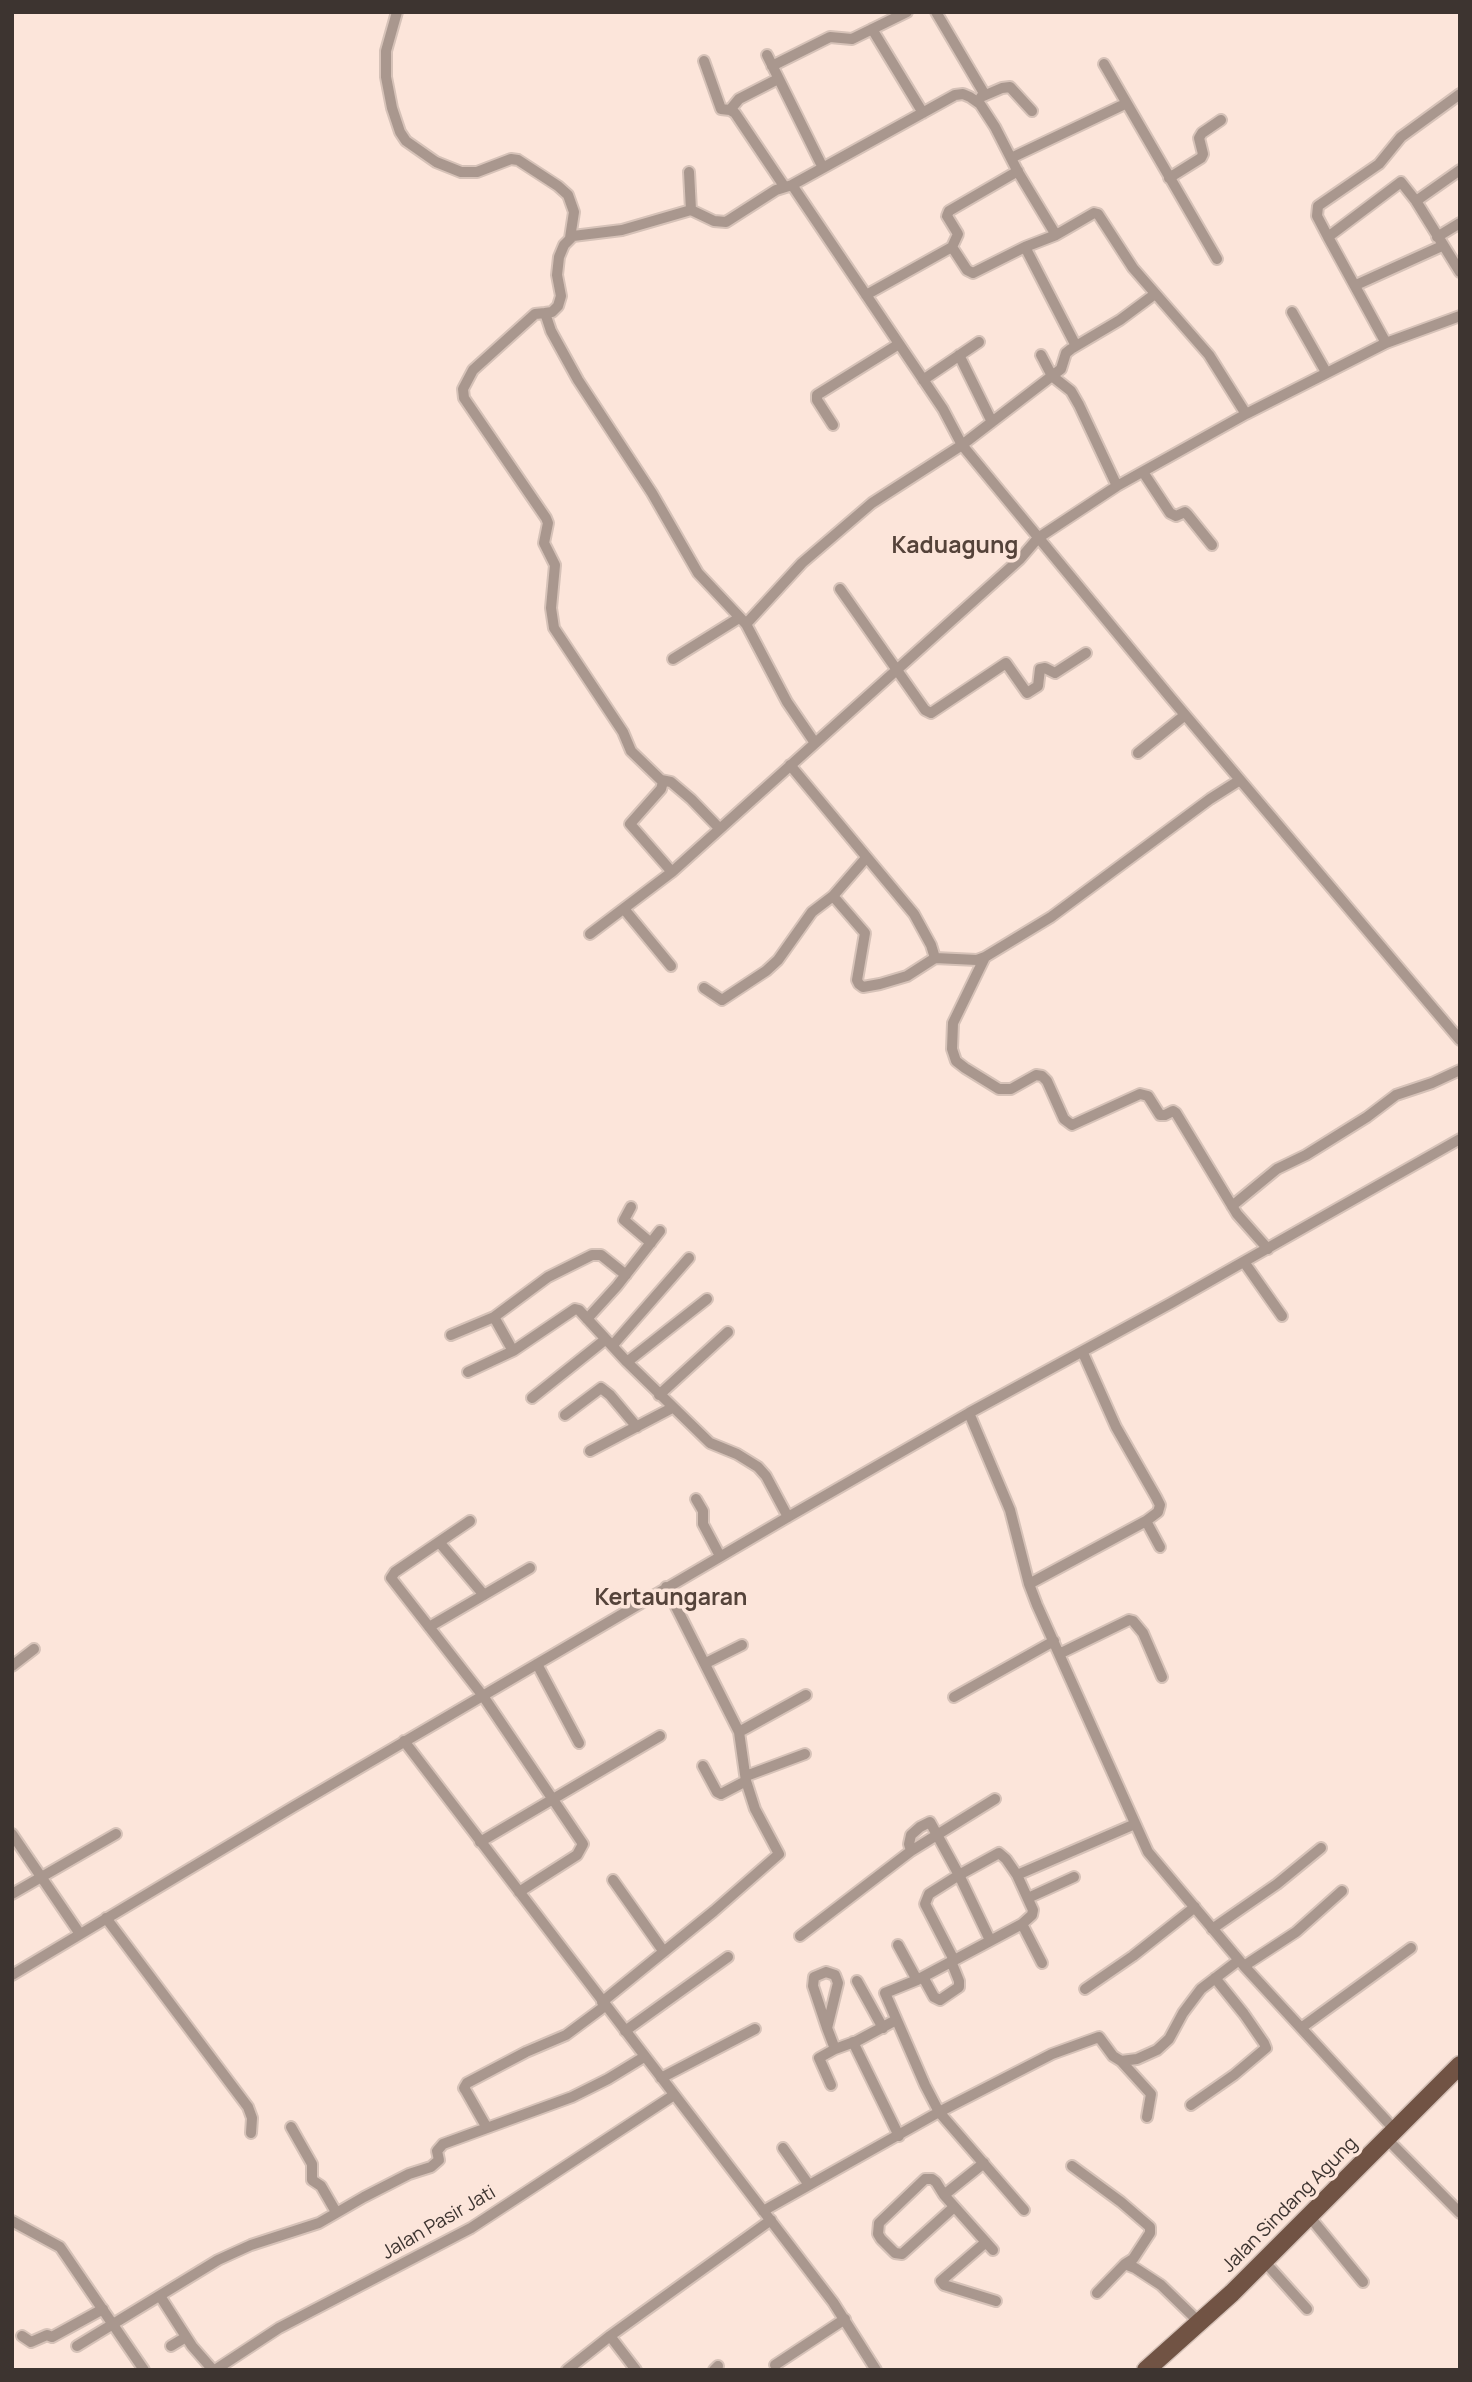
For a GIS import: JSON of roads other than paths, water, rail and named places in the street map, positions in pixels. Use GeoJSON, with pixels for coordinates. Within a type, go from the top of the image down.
{"type":"FeatureCollection","features":[{"type":"Feature","properties":{"kind":"main road","name":"Jalan Sindang Agung"},"geometry":{"type":"LineString","coordinates":[[1146,2370],[1200,2323],[1264,2261],[1460,2065]]}},
{"type":"Feature","properties":{"kind":"street"},"geometry":{"type":"LineString","coordinates":[[397,12],[386,51],[386,77],[392,108],[406,141],[436,162],[461,172],[477,172],[511,159],[518,160],[568,195],[574,212],[570,238],[559,257],[557,275],[561,296],[558,306],[552,312],[535,314],[473,370],[463,389],[464,398],[548,523],[544,538],[555,565],[551,608],[557,634],[623,732],[631,751],[664,784],[630,824],[672,872]]}},
{"type":"Feature","properties":{"kind":"street"},"geometry":{"type":"LineString","coordinates":[[772,66],[830,37],[852,39],[908,12]]}},
{"type":"Feature","properties":{"kind":"street"},"geometry":{"type":"LineString","coordinates":[[936,12],[1011,158],[1056,235]]}},
{"type":"Feature","properties":{"kind":"street"},"geometry":{"type":"LineString","coordinates":[[872,29],[923,113]]}},
{"type":"Feature","properties":{"kind":"street"},"geometry":{"type":"LineString","coordinates":[[767,55],[823,168]]}},
{"type":"Feature","properties":{"kind":"street"},"geometry":{"type":"LineString","coordinates":[[704,61],[720,109],[735,113],[788,186],[943,409],[962,445],[1185,715],[1460,1040]]}},
{"type":"Feature","properties":{"kind":"street"},"geometry":{"type":"LineString","coordinates":[[1104,64],[1217,259]]}},
{"type":"Feature","properties":{"kind":"street"},"geometry":{"type":"LineString","coordinates":[[730,110],[739,99],[778,79]]}},
{"type":"Feature","properties":{"kind":"street"},"geometry":{"type":"LineString","coordinates":[[570,238],[581,233],[600,234],[622,230],[691,210],[714,221],[726,222],[955,95],[980,98],[1010,87],[1031,111]]}},
{"type":"Feature","properties":{"kind":"street"},"geometry":{"type":"LineString","coordinates":[[1386,343],[1315,210],[1379,164],[1401,137],[1460,94]]}},
{"type":"Feature","properties":{"kind":"street"},"geometry":{"type":"LineString","coordinates":[[1011,158],[1125,104]]}},
{"type":"Feature","properties":{"kind":"street"},"geometry":{"type":"LineString","coordinates":[[1169,178],[1201,158],[1203,153],[1199,138],[1221,120]]}},
{"type":"Feature","properties":{"kind":"street"},"geometry":{"type":"LineString","coordinates":[[866,295],[953,247],[958,234],[947,216],[949,211],[1018,171]]}},
{"type":"Feature","properties":{"kind":"street"},"geometry":{"type":"LineString","coordinates":[[689,172],[691,210]]}},
{"type":"Feature","properties":{"kind":"street"},"geometry":{"type":"LineString","coordinates":[[1416,201],[1459,173]]}},
{"type":"Feature","properties":{"kind":"street"},"geometry":{"type":"LineString","coordinates":[[1328,237],[1399,183],[1405,185],[1416,201],[1460,272]]}},
{"type":"Feature","properties":{"kind":"street"},"geometry":{"type":"LineString","coordinates":[[953,247],[967,270],[973,273],[1098,214],[1133,268],[1209,355],[1246,414]]}},
{"type":"Feature","properties":{"kind":"street"},"geometry":{"type":"LineString","coordinates":[[1356,285],[1439,242],[1460,223]]}},
{"type":"Feature","properties":{"kind":"street"},"geometry":{"type":"LineString","coordinates":[[1025,247],[1076,346]]}},
{"type":"Feature","properties":{"kind":"street"},"geometry":{"type":"LineString","coordinates":[[673,659],[742,621],[827,540],[872,503],[962,445],[1052,376],[1065,364],[1066,353],[1120,320],[1155,294]]}},
{"type":"Feature","properties":{"kind":"street"},"geometry":{"type":"LineString","coordinates":[[1292,312],[1326,372]]}},
{"type":"Feature","properties":{"kind":"street"},"geometry":{"type":"LineString","coordinates":[[545,313],[551,331],[578,380],[652,493],[698,573],[742,621],[787,702],[816,743]]}},
{"type":"Feature","properties":{"kind":"street"},"geometry":{"type":"LineString","coordinates":[[590,934],[672,872],[1020,559],[1038,538],[1117,486],[1246,414],[1386,343],[1460,316]]}},
{"type":"Feature","properties":{"kind":"street"},"geometry":{"type":"LineString","coordinates":[[923,380],[979,342]]}},
{"type":"Feature","properties":{"kind":"street"},"geometry":{"type":"LineString","coordinates":[[832,425],[817,400],[817,395],[899,344]]}},
{"type":"Feature","properties":{"kind":"street"},"geometry":{"type":"LineString","coordinates":[[959,355],[992,422]]}},
{"type":"Feature","properties":{"kind":"street"},"geometry":{"type":"LineString","coordinates":[[1041,355],[1052,376],[1071,391],[1117,486]]}},
{"type":"Feature","properties":{"kind":"street"},"geometry":{"type":"LineString","coordinates":[[1143,472],[1170,513],[1176,516],[1185,512],[1212,545]]}},
{"type":"Feature","properties":{"kind":"street"},"geometry":{"type":"LineString","coordinates":[[840,589],[925,710],[931,713],[1006,663],[1027,693],[1038,686],[1040,669],[1045,668],[1055,673],[1086,653]]}},
{"type":"Feature","properties":{"kind":"street"},"geometry":{"type":"LineString","coordinates":[[1138,752],[1185,715]]}},
{"type":"Feature","properties":{"kind":"street"},"geometry":{"type":"LineString","coordinates":[[790,765],[914,914],[935,958]]}},
{"type":"Feature","properties":{"kind":"street"},"geometry":{"type":"LineString","coordinates":[[662,780],[669,781],[691,799],[719,828]]}},
{"type":"Feature","properties":{"kind":"street"},"geometry":{"type":"LineString","coordinates":[[833,896],[865,933],[858,980],[863,987],[907,976],[935,958],[976,960],[1051,917],[1210,799],[1240,780]]}},
{"type":"Feature","properties":{"kind":"street"},"geometry":{"type":"LineString","coordinates":[[704,988],[722,1000],[766,971],[778,960],[812,912],[833,896],[866,858]]}},
{"type":"Feature","properties":{"kind":"street"},"geometry":{"type":"LineString","coordinates":[[624,909],[671,966]]}},
{"type":"Feature","properties":{"kind":"street"},"geometry":{"type":"LineString","coordinates":[[985,957],[953,1023],[952,1049],[957,1060],[999,1089],[1011,1088],[1036,1075],[1042,1076],[1047,1081],[1064,1119],[1072,1125],[1140,1094],[1146,1095],[1160,1115],[1173,1111],[1177,1113],[1232,1206],[1268,1249]]}},
{"type":"Feature","properties":{"kind":"street"},"geometry":{"type":"LineString","coordinates":[[1232,1206],[1277,1169],[1306,1155],[1367,1117],[1396,1095],[1460,1070]]}},
{"type":"Feature","properties":{"kind":"street"},"geometry":{"type":"LineString","coordinates":[[12,1975],[666,1587],[969,1413],[1083,1353],[1460,1139]]}},
{"type":"Feature","properties":{"kind":"street"},"geometry":{"type":"LineString","coordinates":[[631,1207],[624,1220],[651,1242]]}},
{"type":"Feature","properties":{"kind":"street"},"geometry":{"type":"LineString","coordinates":[[587,1319],[660,1231]]}},
{"type":"Feature","properties":{"kind":"street"},"geometry":{"type":"LineString","coordinates":[[450,1335],[494,1317],[548,1277],[592,1255],[601,1255],[626,1275]]}},
{"type":"Feature","properties":{"kind":"street"},"geometry":{"type":"LineString","coordinates":[[532,1398],[609,1343],[689,1258]]}},
{"type":"Feature","properties":{"kind":"street"},"geometry":{"type":"LineString","coordinates":[[1244,1262],[1282,1316]]}},
{"type":"Feature","properties":{"kind":"street"},"geometry":{"type":"LineString","coordinates":[[627,1362],[708,1298]]}},
{"type":"Feature","properties":{"kind":"street"},"geometry":{"type":"LineString","coordinates":[[468,1372],[513,1351],[575,1309],[579,1310],[659,1395],[709,1443],[749,1460],[758,1467],[766,1476],[788,1517]]}},
{"type":"Feature","properties":{"kind":"street"},"geometry":{"type":"LineString","coordinates":[[494,1317],[513,1351]]}},
{"type":"Feature","properties":{"kind":"street"},"geometry":{"type":"LineString","coordinates":[[659,1395],[728,1332]]}},
{"type":"Feature","properties":{"kind":"street"},"geometry":{"type":"LineString","coordinates":[[1029,1584],[1146,1521],[1158,1512],[1160,1505],[1116,1427],[1083,1353]]}},
{"type":"Feature","properties":{"kind":"street"},"geometry":{"type":"LineString","coordinates":[[565,1415],[601,1388],[637,1427]]}},
{"type":"Feature","properties":{"kind":"street"},"geometry":{"type":"LineString","coordinates":[[590,1451],[672,1408]]}},
{"type":"Feature","properties":{"kind":"street"},"geometry":{"type":"LineString","coordinates":[[969,1413],[1010,1510],[1029,1584],[1135,1824],[1155,1862],[1460,2213]]}},
{"type":"Feature","properties":{"kind":"street"},"geometry":{"type":"LineString","coordinates":[[696,1499],[703,1511],[705,1528],[720,1556]]}},
{"type":"Feature","properties":{"kind":"street"},"geometry":{"type":"LineString","coordinates":[[470,1521],[392,1575],[393,1583],[483,1696],[583,1844],[577,1855],[519,1892]]}},
{"type":"Feature","properties":{"kind":"street"},"geometry":{"type":"LineString","coordinates":[[1146,1521],[1160,1547]]}},
{"type":"Feature","properties":{"kind":"street"},"geometry":{"type":"LineString","coordinates":[[439,1542],[484,1595]]}},
{"type":"Feature","properties":{"kind":"street"},"geometry":{"type":"LineString","coordinates":[[429,1628],[530,1568]]}},
{"type":"Feature","properties":{"kind":"street"},"geometry":{"type":"LineString","coordinates":[[487,2127],[464,2088],[467,2083],[526,2052],[566,2035],[779,1854],[755,1809],[746,1779],[739,1732],[666,1587]]}},
{"type":"Feature","properties":{"kind":"street"},"geometry":{"type":"LineString","coordinates":[[1059,1654],[1129,1620],[1140,1629],[1161,1677]]}},
{"type":"Feature","properties":{"kind":"street"},"geometry":{"type":"LineString","coordinates":[[954,1698],[1054,1642]]}},
{"type":"Feature","properties":{"kind":"street"},"geometry":{"type":"LineString","coordinates":[[706,1663],[742,1645]]}},
{"type":"Feature","properties":{"kind":"street"},"geometry":{"type":"LineString","coordinates":[[12,1666],[34,1649]]}},
{"type":"Feature","properties":{"kind":"street"},"geometry":{"type":"LineString","coordinates":[[537,1664],[579,1743]]}},
{"type":"Feature","properties":{"kind":"street"},"geometry":{"type":"LineString","coordinates":[[739,1732],[806,1695]]}},
{"type":"Feature","properties":{"kind":"street"},"geometry":{"type":"LineString","coordinates":[[480,1842],[660,1736]]}},
{"type":"Feature","properties":{"kind":"street"},"geometry":{"type":"LineString","coordinates":[[404,1741],[845,2319],[876,2370]]}},
{"type":"Feature","properties":{"kind":"street"},"geometry":{"type":"LineString","coordinates":[[703,1766],[717,1792],[721,1794],[746,1779],[805,1754]]}},
{"type":"Feature","properties":{"kind":"street"},"geometry":{"type":"LineString","coordinates":[[800,1936],[911,1851],[995,1799]]}},
{"type":"Feature","properties":{"kind":"street"},"geometry":{"type":"LineString","coordinates":[[911,1851],[911,1835],[928,1819],[990,1940]]}},
{"type":"Feature","properties":{"kind":"street"},"geometry":{"type":"LineString","coordinates":[[1017,1875],[1135,1824]]}},
{"type":"Feature","properties":{"kind":"street"},"geometry":{"type":"LineString","coordinates":[[12,1894],[116,1834]]}},
{"type":"Feature","properties":{"kind":"street"},"geometry":{"type":"LineString","coordinates":[[12,1835],[80,1934]]}},
{"type":"Feature","properties":{"kind":"street"},"geometry":{"type":"LineString","coordinates":[[1212,1929],[1286,1878],[1321,1848]]}},
{"type":"Feature","properties":{"kind":"street"},"geometry":{"type":"LineString","coordinates":[[868,2000],[920,1978],[952,1960],[1022,1924],[1033,1910],[1017,1875],[999,1853],[929,1894],[925,1904],[952,1960],[959,1981],[959,1987],[940,2000],[934,1997],[920,1978],[898,1945]]}},
{"type":"Feature","properties":{"kind":"street"},"geometry":{"type":"LineString","coordinates":[[1028,1898],[1074,1877]]}},
{"type":"Feature","properties":{"kind":"street"},"geometry":{"type":"LineString","coordinates":[[613,1880],[664,1952]]}},
{"type":"Feature","properties":{"kind":"street"},"geometry":{"type":"LineString","coordinates":[[1121,2061],[1137,2059],[1165,2043],[1190,2002],[1215,1978],[1296,1932],[1342,1891]]}},
{"type":"Feature","properties":{"kind":"street"},"geometry":{"type":"LineString","coordinates":[[1084,1989],[1133,1956],[1195,1907]]}},
{"type":"Feature","properties":{"kind":"street"},"geometry":{"type":"LineString","coordinates":[[106,1918],[248,2108],[252,2118],[251,2133]]}},
{"type":"Feature","properties":{"kind":"street"},"geometry":{"type":"LineString","coordinates":[[1022,1924],[1042,1963]]}},
{"type":"Feature","properties":{"kind":"street"},"geometry":{"type":"LineString","coordinates":[[1301,2028],[1411,1948]]}},
{"type":"Feature","properties":{"kind":"street"},"geometry":{"type":"LineString","coordinates":[[625,2031],[728,1957]]}},
{"type":"Feature","properties":{"kind":"street"},"geometry":{"type":"LineString","coordinates":[[1191,2105],[1234,2075],[1266,2048],[1244,2014],[1215,1978]]}},
{"type":"Feature","properties":{"kind":"street"},"geometry":{"type":"LineString","coordinates":[[857,1981],[883,2028]]}},
{"type":"Feature","properties":{"kind":"street"},"geometry":{"type":"LineString","coordinates":[[885,1993],[939,2112],[1024,2210]]}},
{"type":"Feature","properties":{"kind":"street"},"geometry":{"type":"LineString","coordinates":[[831,2085],[819,2058],[896,2020]]}},
{"type":"Feature","properties":{"kind":"street"},"geometry":{"type":"LineString","coordinates":[[827,2028],[835,2049]]}},
{"type":"Feature","properties":{"kind":"street"},"geometry":{"type":"LineString","coordinates":[[661,2078],[755,2029]]}},
{"type":"Feature","properties":{"kind":"street"},"geometry":{"type":"LineString","coordinates":[[567,2370],[809,2185],[939,2112],[1052,2054],[1097,2037],[1101,2038],[1113,2056],[1121,2061],[1151,2094],[1147,2117]]}},
{"type":"Feature","properties":{"kind":"street"},"geometry":{"type":"LineString","coordinates":[[853,2042],[898,2136]]}},
{"type":"Feature","properties":{"kind":"street"},"geometry":{"type":"LineString","coordinates":[[77,2346],[227,2256],[319,2222],[410,2174],[431,2167],[439,2160],[438,2151],[443,2144],[572,2097],[645,2057]]}},
{"type":"Feature","properties":{"kind":"street","name":"Jalan Pasir Jati"},"geometry":{"type":"LineString","coordinates":[[214,2370],[279,2328],[471,2228],[674,2095]]}},
{"type":"Feature","properties":{"kind":"street"},"geometry":{"type":"LineString","coordinates":[[291,2127],[312,2164],[312,2180],[321,2186],[336,2212]]}},
{"type":"Feature","properties":{"kind":"street"},"geometry":{"type":"LineString","coordinates":[[783,2148],[809,2185]]}},
{"type":"Feature","properties":{"kind":"street"},"geometry":{"type":"LineString","coordinates":[[944,2195],[984,2163]]}},
{"type":"Feature","properties":{"kind":"street"},"geometry":{"type":"LineString","coordinates":[[1072,2166],[1150,2227],[1150,2233],[1133,2259],[1097,2293]]}},
{"type":"Feature","properties":{"kind":"street"},"geometry":{"type":"LineString","coordinates":[[954,2207],[902,2254],[895,2253],[878,2234],[879,2223],[925,2179],[932,2179],[989,2246],[941,2281],[944,2285],[996,2301]]}},
{"type":"Feature","properties":{"kind":"street"},"geometry":{"type":"LineString","coordinates":[[1309,2216],[1363,2282]]}},
{"type":"Feature","properties":{"kind":"street"},"geometry":{"type":"LineString","coordinates":[[12,2221],[60,2247],[144,2370]]}},
{"type":"Feature","properties":{"kind":"street"},"geometry":{"type":"LineString","coordinates":[[1264,2261],[1307,2309]]}},
{"type":"Feature","properties":{"kind":"street"},"geometry":{"type":"LineString","coordinates":[[1125,2264],[1161,2285],[1200,2323]]}},
{"type":"Feature","properties":{"kind":"street"},"geometry":{"type":"LineString","coordinates":[[160,2296],[186,2337],[214,2370]]}},
{"type":"Feature","properties":{"kind":"street"},"geometry":{"type":"LineString","coordinates":[[22,2336],[31,2342],[47,2335],[52,2337],[103,2309]]}},
{"type":"Feature","properties":{"kind":"street"},"geometry":{"type":"LineString","coordinates":[[775,2365],[845,2319]]}},
{"type":"Feature","properties":{"kind":"street"},"geometry":{"type":"LineString","coordinates":[[610,2336],[636,2370]]}},
{"type":"Feature","properties":{"kind":"street"},"geometry":{"type":"LineString","coordinates":[[171,2346],[186,2337]]}},
{"type":"Feature","properties":{"kind":"district","name":"Kaduagung"},"geometry":{"type":"Point","coordinates":[955,547]}},
{"type":"Feature","properties":{"kind":"district","name":"Kertaungaran"},"geometry":{"type":"Point","coordinates":[671,1599]}}]}
